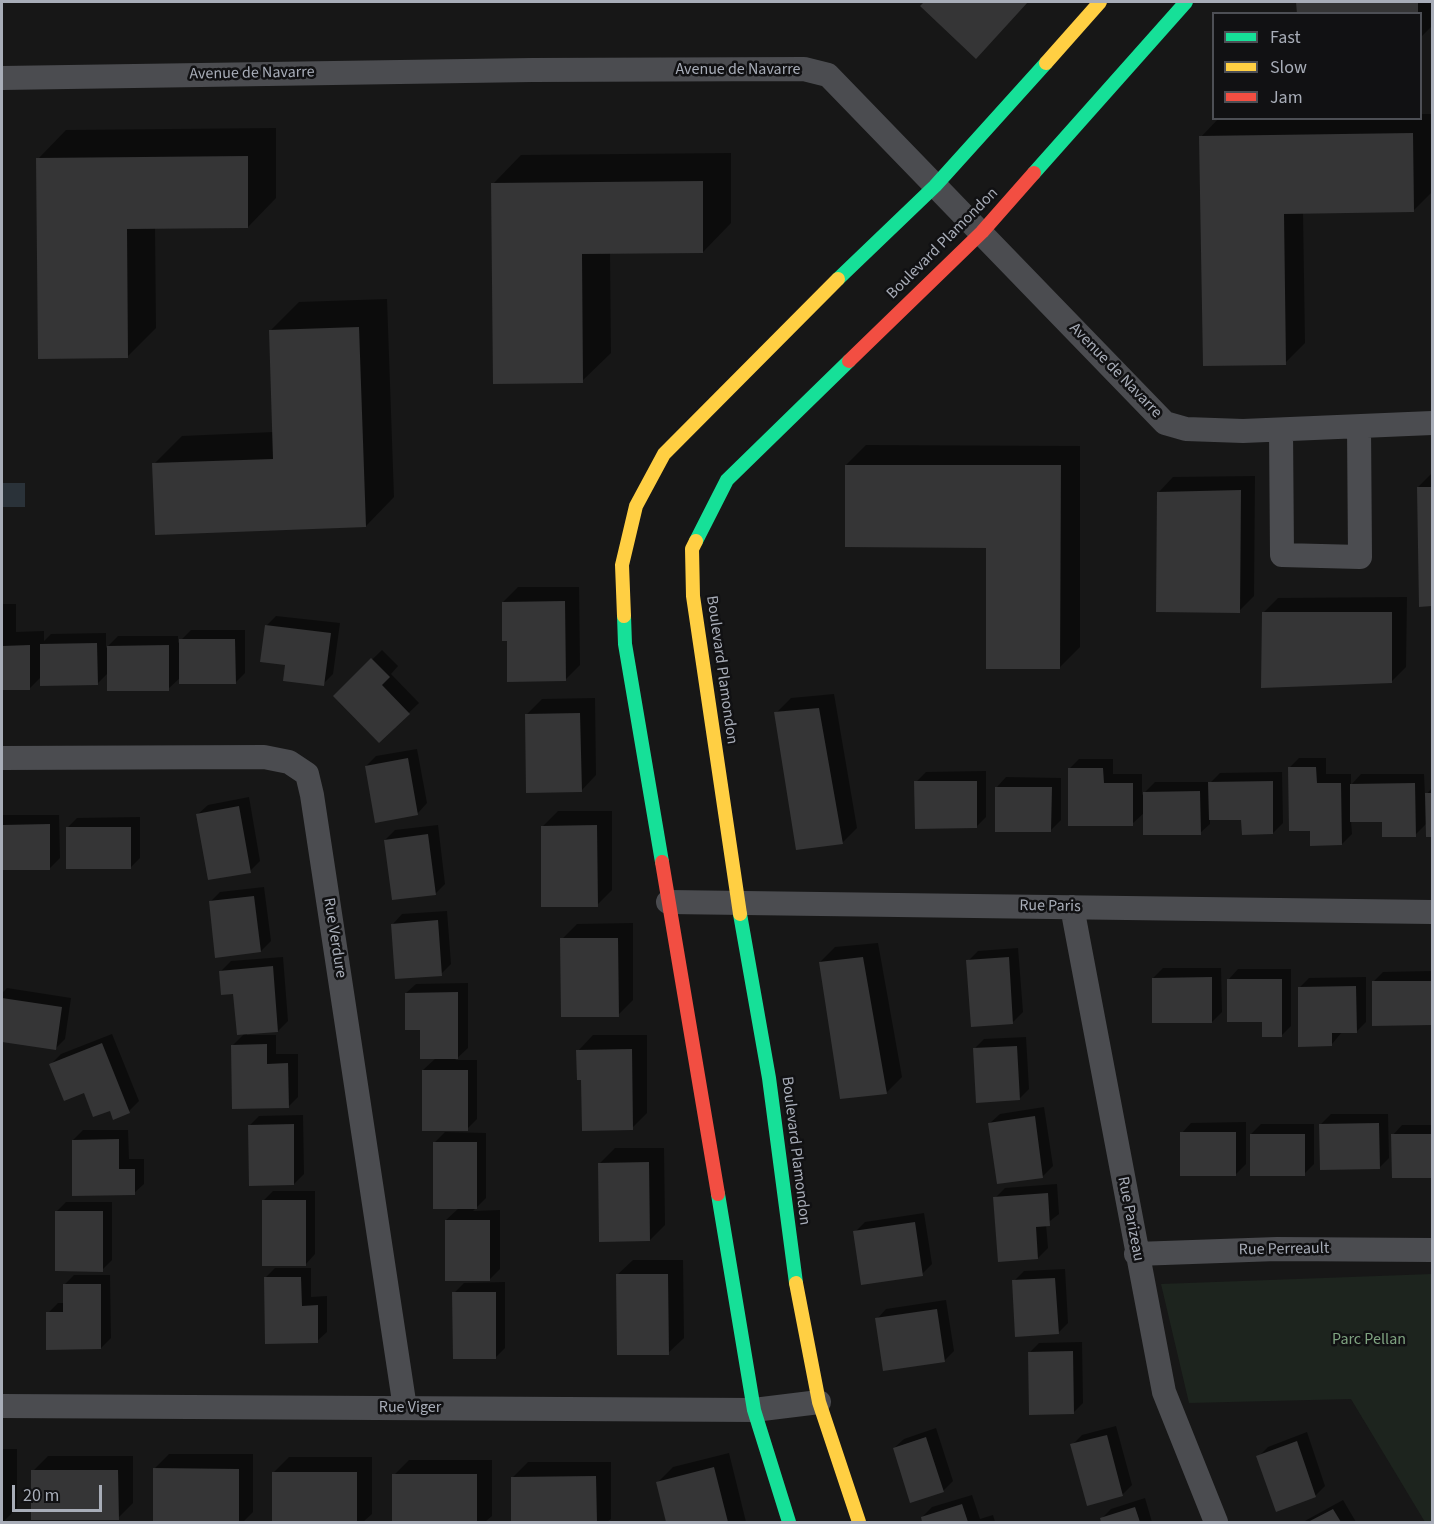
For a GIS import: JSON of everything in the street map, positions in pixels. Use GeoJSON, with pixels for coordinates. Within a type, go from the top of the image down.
{"type":"FeatureCollection","features":[{"type":"Feature","properties":{"kind":"street"},"geometry":{"type":"LineString","coordinates":[[789,1522],[754,1410],[625,644],[622,565],[636,506],[664,454],[795,321],[935,186],[1100,2]]}},
{"type":"Feature","properties":{"kind":"street","name":"Boulevard Plamondon"},"geometry":{"type":"LineString","coordinates":[[859,1522],[819,1402],[794,1275],[769,1078],[738,902],[693,597],[692,549],[727,480],[982,232],[1186,2]]}},
{"type":"Feature","properties":{"kind":"street","name":"Avenue de Navarre"},"geometry":{"type":"LineString","coordinates":[[2,78],[532,70],[804,69],[828,75],[1165,423],[1186,429],[1281,430],[1432,423]]}},
{"type":"Feature","properties":{"kind":"street"},"geometry":{"type":"LineString","coordinates":[[1281,430],[1282,555],[1360,557],[1359,427]]}},
{"type":"Feature","properties":{"kind":"street","name":"Rue Verdure"},"geometry":{"type":"LineString","coordinates":[[2,758],[264,758],[289,762],[307,774],[405,1408]]}},
{"type":"Feature","properties":{"kind":"street","name":"Rue Paris"},"geometry":{"type":"LineString","coordinates":[[668,902],[1432,912]]}},
{"type":"Feature","properties":{"kind":"street","name":"Rue Parizeau"},"geometry":{"type":"LineString","coordinates":[[1072,907],[1164,1392],[1216,1522]]}},
{"type":"Feature","properties":{"kind":"street","name":"Rue Perreault"},"geometry":{"type":"LineString","coordinates":[[1136,1254],[1277,1249],[1432,1250]]}},
{"type":"Feature","properties":{"kind":"street","name":"Rue Viger"},"geometry":{"type":"LineString","coordinates":[[2,1406],[754,1410],[819,1402]]}},
{"type":"Feature","properties":{"kind":"green space","name":"Parc Pellan"},"geometry":{"type":"Polygon","coordinates":[[[1432,1274],[1432,1522],[1425,1522],[1351,1399],[1189,1403],[1161,1284],[1432,1274]]]}},
{"type":"Feature","properties":{"kind":"shaded area"},"geometry":{"type":"Polygon","coordinates":[[[2,483],[25,483],[25,507],[2,507],[2,483]]]}},
{"type":"Feature","properties":{"kind":"building"},"geometry":{"type":"Polygon","coordinates":[[[924,2],[1028,2],[976,59],[920,6],[924,2]]]}},
{"type":"Feature","properties":{"kind":"building"},"geometry":{"type":"Polygon","coordinates":[[[1296,2],[1418,2],[1418,12],[1297,12],[1296,2]]]}},
{"type":"Feature","properties":{"kind":"building"},"geometry":{"type":"Polygon","coordinates":[[[1413,133],[1414,212],[1284,214],[1286,365],[1203,366],[1199,136],[1413,133]]]}},
{"type":"Feature","properties":{"kind":"building"},"geometry":{"type":"Polygon","coordinates":[[[248,156],[248,228],[127,229],[128,358],[38,359],[36,158],[248,156]]]}},
{"type":"Feature","properties":{"kind":"building"},"geometry":{"type":"Polygon","coordinates":[[[703,181],[703,253],[582,254],[583,383],[493,384],[491,183],[703,181]]]}},
{"type":"Feature","properties":{"kind":"building"},"geometry":{"type":"Polygon","coordinates":[[[359,327],[366,527],[155,535],[152,463],[273,459],[269,330],[359,327]]]}},
{"type":"Feature","properties":{"kind":"building"},"geometry":{"type":"Polygon","coordinates":[[[845,465],[1061,465],[1060,669],[986,669],[986,548],[845,547],[845,465]]]}},
{"type":"Feature","properties":{"kind":"building"},"geometry":{"type":"Polygon","coordinates":[[[1417,487],[1432,487],[1432,606],[1419,607],[1417,487]]]}},
{"type":"Feature","properties":{"kind":"building"},"geometry":{"type":"Polygon","coordinates":[[[1241,490],[1240,613],[1156,612],[1157,492],[1241,490]]]}},
{"type":"Feature","properties":{"kind":"building"},"geometry":{"type":"Polygon","coordinates":[[[565,601],[566,681],[507,682],[507,641],[502,641],[502,602],[565,601]]]}},
{"type":"Feature","properties":{"kind":"building"},"geometry":{"type":"Polygon","coordinates":[[[1262,612],[1392,612],[1392,683],[1261,688],[1262,612]]]}},
{"type":"Feature","properties":{"kind":"building"},"geometry":{"type":"Polygon","coordinates":[[[265,625],[331,633],[324,686],[283,681],[285,665],[260,662],[265,625]]]}},
{"type":"Feature","properties":{"kind":"building"},"geometry":{"type":"Polygon","coordinates":[[[179,639],[235,639],[236,684],[179,684],[179,639]]]}},
{"type":"Feature","properties":{"kind":"building"},"geometry":{"type":"Polygon","coordinates":[[[97,643],[98,685],[40,686],[40,644],[97,643]]]}},
{"type":"Feature","properties":{"kind":"building"},"geometry":{"type":"Polygon","coordinates":[[[30,645],[30,690],[2,690],[2,646],[30,645]]]}},
{"type":"Feature","properties":{"kind":"building"},"geometry":{"type":"Polygon","coordinates":[[[169,645],[169,691],[107,691],[107,646],[169,645]]]}},
{"type":"Feature","properties":{"kind":"building"},"geometry":{"type":"Polygon","coordinates":[[[371,658],[390,677],[382,685],[410,714],[379,743],[333,696],[371,658]]]}},
{"type":"Feature","properties":{"kind":"building"},"geometry":{"type":"Polygon","coordinates":[[[819,708],[843,844],[796,850],[774,712],[819,708]]]}},
{"type":"Feature","properties":{"kind":"building"},"geometry":{"type":"Polygon","coordinates":[[[580,713],[582,792],[526,793],[525,714],[580,713]]]}},
{"type":"Feature","properties":{"kind":"building"},"geometry":{"type":"Polygon","coordinates":[[[408,758],[418,815],[375,823],[365,766],[408,758]]]}},
{"type":"Feature","properties":{"kind":"building"},"geometry":{"type":"Polygon","coordinates":[[[1288,767],[1316,767],[1317,783],[1341,783],[1342,845],[1310,846],[1310,831],[1289,831],[1288,767]]]}},
{"type":"Feature","properties":{"kind":"building"},"geometry":{"type":"Polygon","coordinates":[[[1068,768],[1103,768],[1104,783],[1133,783],[1133,826],[1068,826],[1068,768]]]}},
{"type":"Feature","properties":{"kind":"building"},"geometry":{"type":"Polygon","coordinates":[[[914,781],[977,781],[977,828],[915,829],[914,781]]]}},
{"type":"Feature","properties":{"kind":"building"},"geometry":{"type":"Polygon","coordinates":[[[1273,781],[1273,834],[1242,835],[1241,820],[1209,820],[1208,782],[1273,781]]]}},
{"type":"Feature","properties":{"kind":"building"},"geometry":{"type":"Polygon","coordinates":[[[1415,783],[1416,837],[1382,837],[1382,822],[1350,822],[1350,784],[1415,783]]]}},
{"type":"Feature","properties":{"kind":"building"},"geometry":{"type":"Polygon","coordinates":[[[995,787],[1052,787],[1051,832],[995,832],[995,787]]]}},
{"type":"Feature","properties":{"kind":"building"},"geometry":{"type":"Polygon","coordinates":[[[1200,791],[1201,835],[1143,835],[1143,792],[1200,791]]]}},
{"type":"Feature","properties":{"kind":"building"},"geometry":{"type":"Polygon","coordinates":[[[1425,793],[1432,793],[1432,837],[1426,837],[1425,793]]]}},
{"type":"Feature","properties":{"kind":"building"},"geometry":{"type":"Polygon","coordinates":[[[239,806],[251,873],[208,880],[196,814],[239,806]]]}},
{"type":"Feature","properties":{"kind":"building"},"geometry":{"type":"Polygon","coordinates":[[[50,824],[50,870],[2,870],[2,825],[50,824]]]}},
{"type":"Feature","properties":{"kind":"building"},"geometry":{"type":"Polygon","coordinates":[[[597,825],[598,907],[541,907],[541,826],[597,825]]]}},
{"type":"Feature","properties":{"kind":"building"},"geometry":{"type":"Polygon","coordinates":[[[66,827],[131,827],[131,869],[66,869],[66,827]]]}},
{"type":"Feature","properties":{"kind":"building"},"geometry":{"type":"Polygon","coordinates":[[[428,834],[436,895],[392,900],[384,840],[428,834]]]}},
{"type":"Feature","properties":{"kind":"building"},"geometry":{"type":"Polygon","coordinates":[[[254,896],[261,952],[215,958],[209,901],[254,896]]]}},
{"type":"Feature","properties":{"kind":"building"},"geometry":{"type":"Polygon","coordinates":[[[438,920],[442,976],[395,979],[391,924],[438,920]]]}},
{"type":"Feature","properties":{"kind":"building"},"geometry":{"type":"Polygon","coordinates":[[[560,938],[618,938],[619,1017],[561,1017],[560,938]]]}},
{"type":"Feature","properties":{"kind":"building"},"geometry":{"type":"Polygon","coordinates":[[[863,957],[887,1094],[840,1099],[819,962],[863,957]]]}},
{"type":"Feature","properties":{"kind":"building"},"geometry":{"type":"Polygon","coordinates":[[[1009,957],[1013,1024],[971,1027],[966,960],[1009,957]]]}},
{"type":"Feature","properties":{"kind":"building"},"geometry":{"type":"Polygon","coordinates":[[[273,966],[278,1032],[237,1035],[233,994],[221,995],[219,971],[273,966]]]}},
{"type":"Feature","properties":{"kind":"building"},"geometry":{"type":"Polygon","coordinates":[[[1212,977],[1212,1023],[1152,1023],[1152,978],[1212,977]]]}},
{"type":"Feature","properties":{"kind":"building"},"geometry":{"type":"Polygon","coordinates":[[[1227,979],[1282,979],[1282,1037],[1262,1037],[1262,1022],[1227,1022],[1227,979]]]}},
{"type":"Feature","properties":{"kind":"building"},"geometry":{"type":"Polygon","coordinates":[[[1372,981],[1432,981],[1432,1025],[1372,1026],[1372,981]]]}},
{"type":"Feature","properties":{"kind":"building"},"geometry":{"type":"Polygon","coordinates":[[[1356,986],[1357,1033],[1332,1033],[1332,1046],[1298,1047],[1298,987],[1356,986]]]}},
{"type":"Feature","properties":{"kind":"building"},"geometry":{"type":"Polygon","coordinates":[[[458,992],[458,1059],[420,1059],[420,1030],[405,1030],[405,993],[458,992]]]}},
{"type":"Feature","properties":{"kind":"building"},"geometry":{"type":"Polygon","coordinates":[[[2,998],[62,1007],[56,1050],[2,1042],[2,998]]]}},
{"type":"Feature","properties":{"kind":"building"},"geometry":{"type":"Polygon","coordinates":[[[102,1043],[130,1113],[113,1120],[110,1111],[93,1117],[84,1093],[64,1101],[49,1064],[102,1043]]]}},
{"type":"Feature","properties":{"kind":"building"},"geometry":{"type":"Polygon","coordinates":[[[267,1044],[267,1064],[288,1063],[289,1108],[232,1109],[231,1045],[267,1044]]]}},
{"type":"Feature","properties":{"kind":"building"},"geometry":{"type":"Polygon","coordinates":[[[1017,1046],[1020,1100],[976,1103],[973,1048],[1017,1046]]]}},
{"type":"Feature","properties":{"kind":"building"},"geometry":{"type":"Polygon","coordinates":[[[632,1049],[633,1130],[582,1131],[581,1080],[577,1080],[576,1050],[632,1049]]]}},
{"type":"Feature","properties":{"kind":"building"},"geometry":{"type":"Polygon","coordinates":[[[422,1070],[468,1070],[468,1131],[422,1131],[422,1070]]]}},
{"type":"Feature","properties":{"kind":"building"},"geometry":{"type":"Polygon","coordinates":[[[1035,1116],[1043,1178],[997,1184],[988,1123],[1035,1116]]]}},
{"type":"Feature","properties":{"kind":"building"},"geometry":{"type":"Polygon","coordinates":[[[1379,1123],[1380,1169],[1320,1170],[1319,1124],[1379,1123]]]}},
{"type":"Feature","properties":{"kind":"building"},"geometry":{"type":"Polygon","coordinates":[[[294,1124],[294,1185],[249,1186],[248,1125],[294,1124]]]}},
{"type":"Feature","properties":{"kind":"building"},"geometry":{"type":"Polygon","coordinates":[[[1180,1132],[1236,1132],[1236,1176],[1180,1176],[1180,1132]]]}},
{"type":"Feature","properties":{"kind":"building"},"geometry":{"type":"Polygon","coordinates":[[[1250,1134],[1305,1134],[1305,1176],[1250,1176],[1250,1134]]]}},
{"type":"Feature","properties":{"kind":"building"},"geometry":{"type":"Polygon","coordinates":[[[1391,1134],[1432,1134],[1432,1178],[1392,1178],[1391,1134]]]}},
{"type":"Feature","properties":{"kind":"building"},"geometry":{"type":"Polygon","coordinates":[[[119,1139],[119,1169],[135,1169],[135,1195],[72,1196],[72,1140],[119,1139]]]}},
{"type":"Feature","properties":{"kind":"building"},"geometry":{"type":"Polygon","coordinates":[[[433,1142],[477,1142],[477,1209],[433,1209],[433,1142]]]}},
{"type":"Feature","properties":{"kind":"building"},"geometry":{"type":"Polygon","coordinates":[[[649,1162],[650,1241],[599,1242],[598,1163],[649,1162]]]}},
{"type":"Feature","properties":{"kind":"building"},"geometry":{"type":"Polygon","coordinates":[[[1048,1193],[1050,1226],[1036,1227],[1038,1259],[998,1262],[993,1197],[1048,1193]]]}},
{"type":"Feature","properties":{"kind":"building"},"geometry":{"type":"Polygon","coordinates":[[[262,1200],[306,1200],[306,1266],[262,1266],[262,1200]]]}},
{"type":"Feature","properties":{"kind":"building"},"geometry":{"type":"Polygon","coordinates":[[[55,1211],[103,1211],[103,1272],[55,1271],[55,1211]]]}},
{"type":"Feature","properties":{"kind":"building"},"geometry":{"type":"Polygon","coordinates":[[[445,1220],[490,1220],[490,1281],[445,1281],[445,1220]]]}},
{"type":"Feature","properties":{"kind":"building"},"geometry":{"type":"Polygon","coordinates":[[[915,1222],[923,1276],[861,1285],[853,1231],[915,1222]]]}},
{"type":"Feature","properties":{"kind":"building"},"geometry":{"type":"Polygon","coordinates":[[[616,1274],[668,1274],[669,1355],[617,1355],[616,1274]]]}},
{"type":"Feature","properties":{"kind":"building"},"geometry":{"type":"Polygon","coordinates":[[[264,1277],[301,1277],[302,1306],[318,1305],[318,1343],[265,1344],[264,1277]]]}},
{"type":"Feature","properties":{"kind":"building"},"geometry":{"type":"Polygon","coordinates":[[[1055,1278],[1059,1334],[1015,1337],[1012,1280],[1055,1278]]]}},
{"type":"Feature","properties":{"kind":"building"},"geometry":{"type":"Polygon","coordinates":[[[63,1284],[101,1284],[101,1349],[46,1350],[46,1312],[63,1312],[63,1284]]]}},
{"type":"Feature","properties":{"kind":"building"},"geometry":{"type":"Polygon","coordinates":[[[452,1292],[496,1292],[496,1359],[453,1359],[452,1292]]]}},
{"type":"Feature","properties":{"kind":"building"},"geometry":{"type":"Polygon","coordinates":[[[937,1309],[945,1362],[883,1371],[875,1318],[937,1309]]]}},
{"type":"Feature","properties":{"kind":"building"},"geometry":{"type":"Polygon","coordinates":[[[1073,1351],[1074,1414],[1029,1415],[1028,1352],[1073,1351]]]}},
{"type":"Feature","properties":{"kind":"building"},"geometry":{"type":"Polygon","coordinates":[[[1107,1435],[1123,1496],[1087,1506],[1070,1444],[1107,1435]]]}},
{"type":"Feature","properties":{"kind":"building"},"geometry":{"type":"Polygon","coordinates":[[[926,1437],[944,1492],[910,1503],[893,1448],[926,1437]]]}},
{"type":"Feature","properties":{"kind":"building"},"geometry":{"type":"Polygon","coordinates":[[[1297,1441],[1316,1497],[1276,1512],[1256,1456],[1297,1441]]]}},
{"type":"Feature","properties":{"kind":"building"},"geometry":{"type":"Polygon","coordinates":[[[714,1467],[728,1522],[666,1522],[656,1482],[714,1467]]]}},
{"type":"Feature","properties":{"kind":"building"},"geometry":{"type":"Polygon","coordinates":[[[153,1468],[239,1469],[239,1522],[153,1522],[153,1468]]]}},
{"type":"Feature","properties":{"kind":"building"},"geometry":{"type":"Polygon","coordinates":[[[31,1470],[118,1470],[119,1520],[31,1520],[31,1470]]]}},
{"type":"Feature","properties":{"kind":"building"},"geometry":{"type":"Polygon","coordinates":[[[272,1472],[357,1472],[357,1522],[272,1522],[272,1472]]]}},
{"type":"Feature","properties":{"kind":"building"},"geometry":{"type":"Polygon","coordinates":[[[392,1474],[477,1474],[477,1522],[392,1522],[392,1474]]]}},
{"type":"Feature","properties":{"kind":"building"},"geometry":{"type":"Polygon","coordinates":[[[596,1476],[597,1522],[511,1522],[511,1477],[596,1476]]]}},
{"type":"Feature","properties":{"kind":"building"},"geometry":{"type":"Polygon","coordinates":[[[962,1504],[968,1522],[922,1522],[921,1517],[962,1504]]]}},
{"type":"Feature","properties":{"kind":"building"},"geometry":{"type":"Polygon","coordinates":[[[1135,1507],[1140,1522],[1101,1522],[1100,1518],[1135,1507]]]}},
{"type":"Feature","properties":{"kind":"building"},"geometry":{"type":"Polygon","coordinates":[[[1333,1509],[1341,1522],[1308,1522],[1333,1509]]]}},
{"type":"Feature","properties":{"kind":"traffic: fast"},"geometry":{"type":"LineString","coordinates":[[1034,173],[1186,2]]}},
{"type":"Feature","properties":{"kind":"traffic: fast"},"geometry":{"type":"LineString","coordinates":[[838,279],[935,186],[1046,63]]}},
{"type":"Feature","properties":{"kind":"traffic: fast"},"geometry":{"type":"LineString","coordinates":[[696,541],[727,480],[849,361]]}},
{"type":"Feature","properties":{"kind":"traffic: fast"},"geometry":{"type":"LineString","coordinates":[[624,616],[625,644],[662,862]]}},
{"type":"Feature","properties":{"kind":"traffic: fast"},"geometry":{"type":"LineString","coordinates":[[740,914],[769,1078],[796,1283]]}},
{"type":"Feature","properties":{"kind":"traffic: fast"},"geometry":{"type":"LineString","coordinates":[[718,1194],[754,1410],[789,1522]]}},
{"type":"Feature","properties":{"kind":"traffic: slow"},"geometry":{"type":"LineString","coordinates":[[1046,63],[1100,2]]}},
{"type":"Feature","properties":{"kind":"traffic: slow"},"geometry":{"type":"LineString","coordinates":[[624,616],[622,565],[636,506],[664,454],[838,279]]}},
{"type":"Feature","properties":{"kind":"traffic: slow"},"geometry":{"type":"LineString","coordinates":[[696,541],[692,549],[693,596],[740,914]]}},
{"type":"Feature","properties":{"kind":"traffic: slow"},"geometry":{"type":"LineString","coordinates":[[796,1283],[819,1402],[859,1522]]}},
{"type":"Feature","properties":{"kind":"traffic: jam"},"geometry":{"type":"LineString","coordinates":[[849,361],[982,232],[1034,173]]}},
{"type":"Feature","properties":{"kind":"traffic: jam"},"geometry":{"type":"LineString","coordinates":[[662,862],[718,1194]]}}]}
